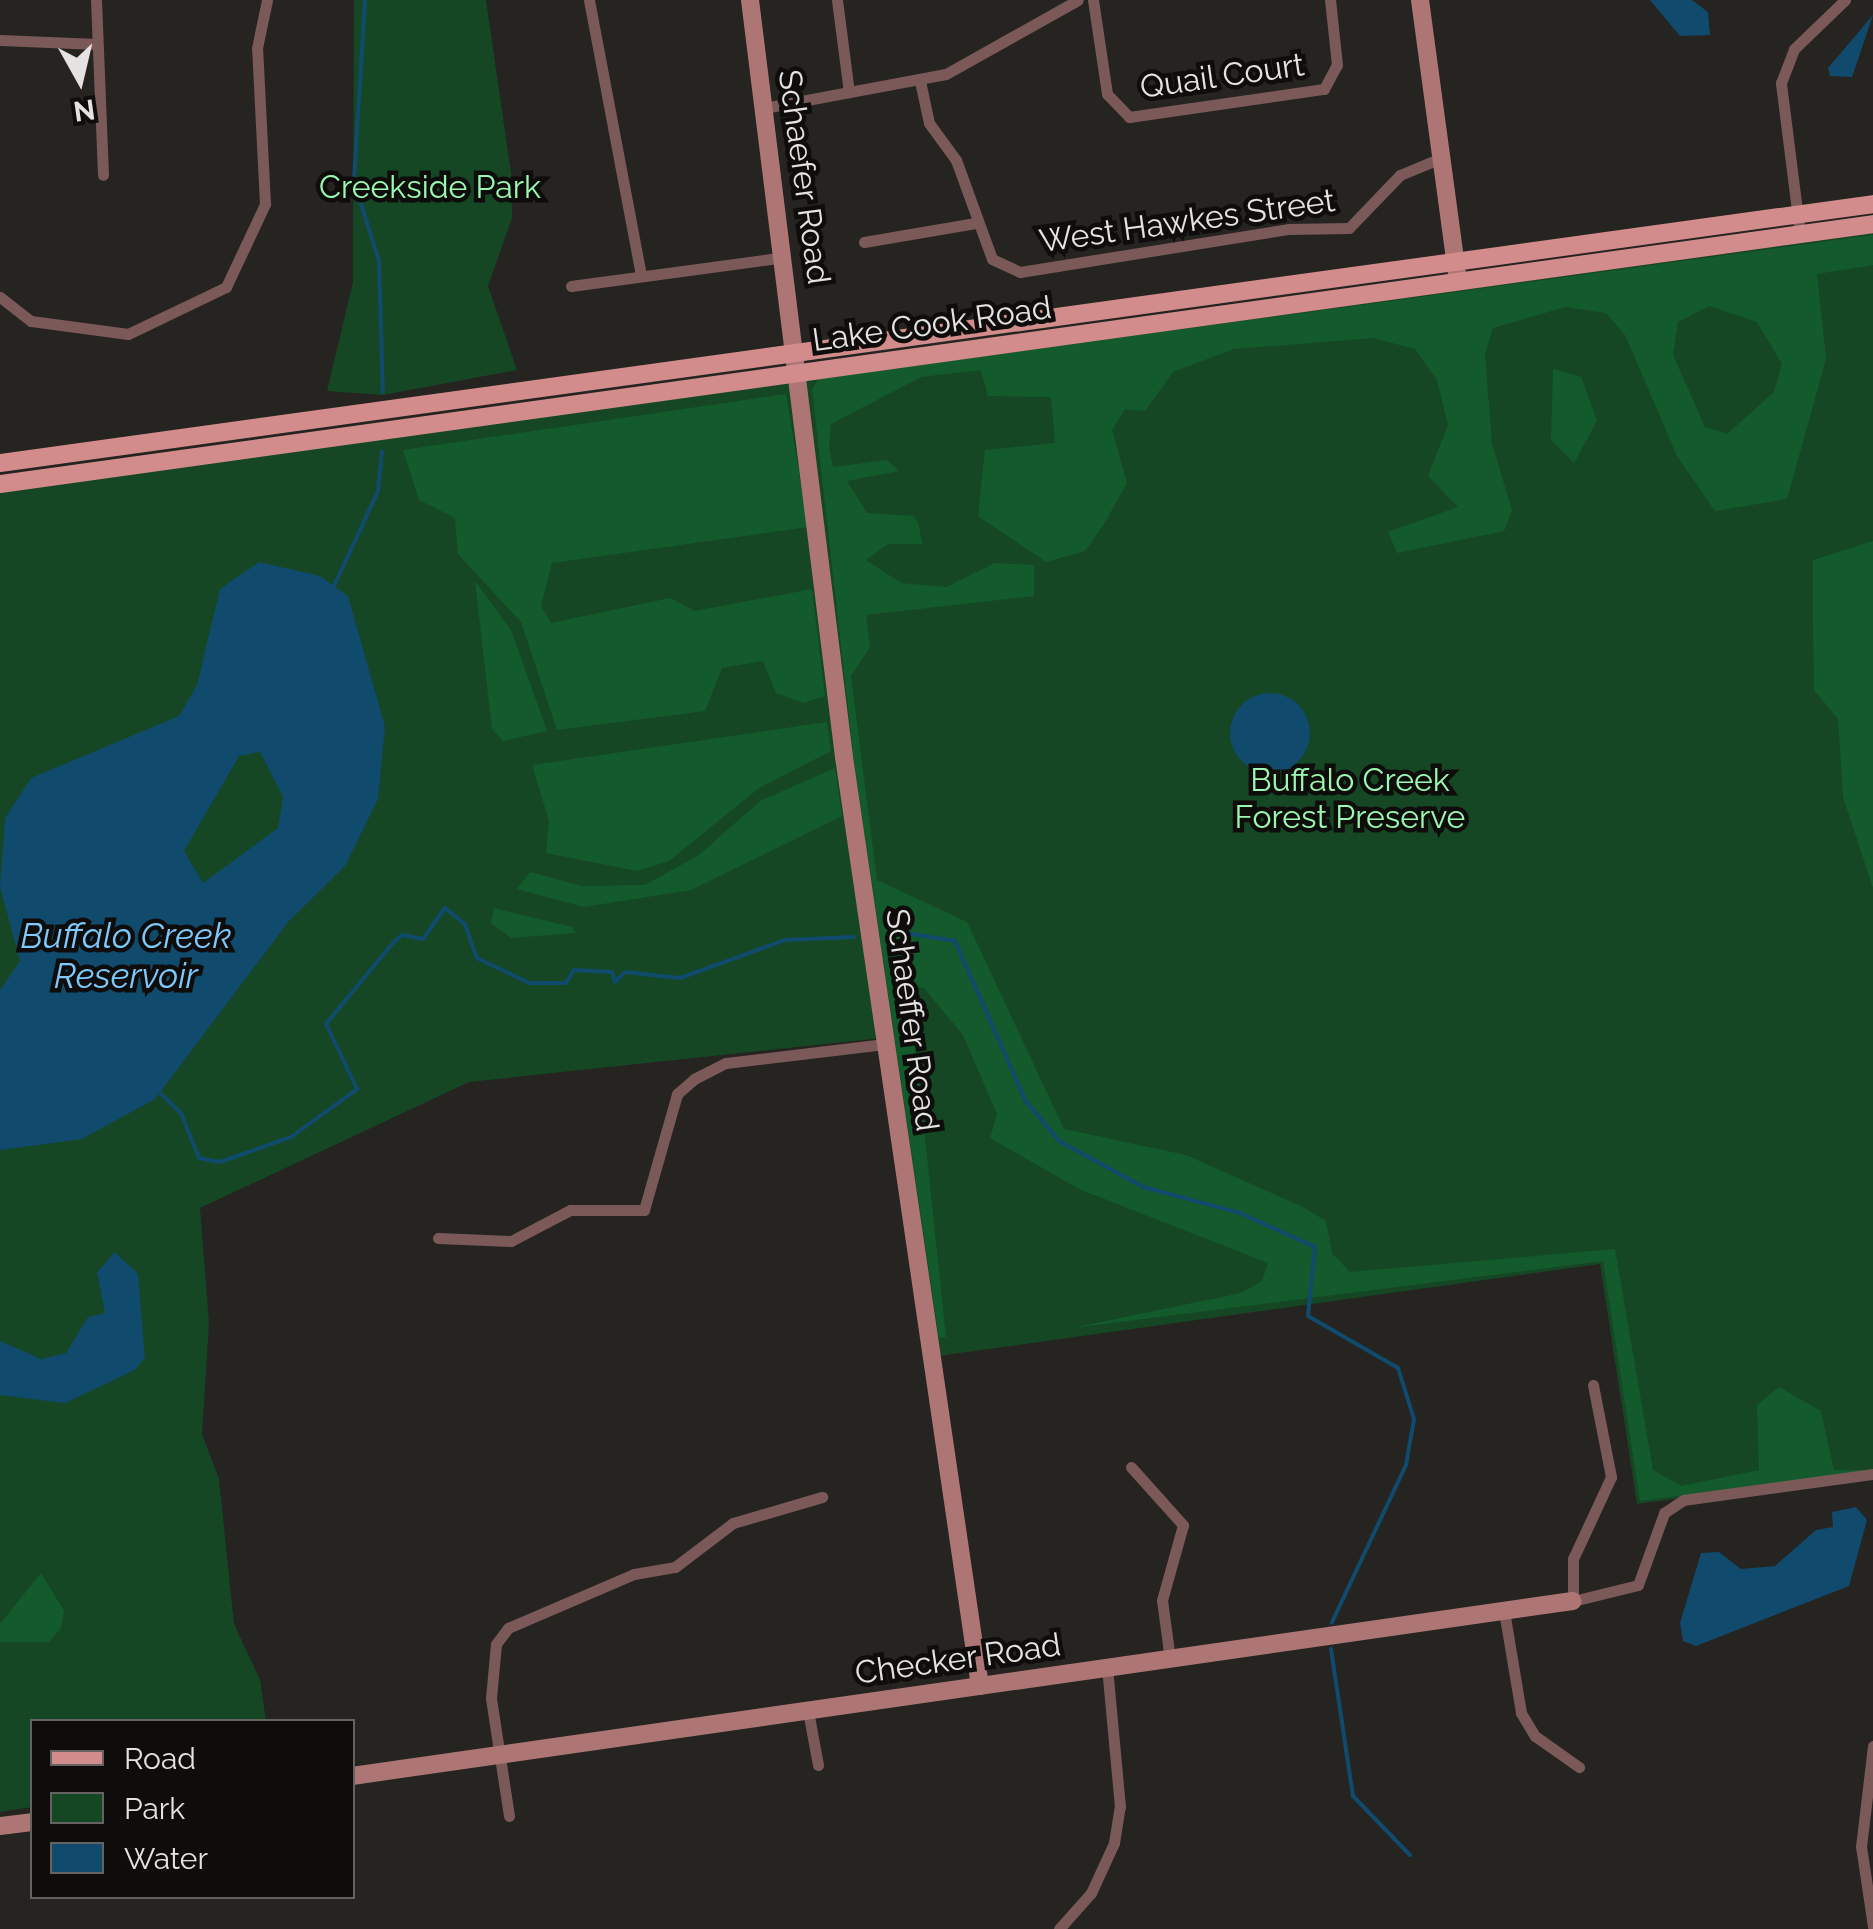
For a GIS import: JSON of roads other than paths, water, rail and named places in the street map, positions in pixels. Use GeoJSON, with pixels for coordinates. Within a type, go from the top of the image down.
{"type":"FeatureCollection","features":[{"type":"Feature","properties":{"kind":"main road","name":"Lake Cook Road"},"geometry":{"type":"LineString","coordinates":[[0,463],[1458,280],[1799,224],[1873,204]]}},
{"type":"Feature","properties":{"kind":"main road","name":"Lake Cook Road"},"geometry":{"type":"LineString","coordinates":[[0,484],[1456,260],[1799,224],[1873,224]]}},
{"type":"Feature","properties":{"kind":"street"},"geometry":{"type":"LineString","coordinates":[[96,0],[103,175]]}},
{"type":"Feature","properties":{"kind":"street"},"geometry":{"type":"LineString","coordinates":[[0,297],[31,322],[128,334],[226,287],[249,247],[264,204],[257,48],[267,0]]}},
{"type":"Feature","properties":{"kind":"street"},"geometry":{"type":"LineString","coordinates":[[589,0],[641,274]]}},
{"type":"Feature","properties":{"kind":"street","name":"Schaefer Road"},"geometry":{"type":"LineString","coordinates":[[750,0],[798,362]]}},
{"type":"Feature","properties":{"kind":"street"},"geometry":{"type":"LineString","coordinates":[[837,0],[849,92]]}},
{"type":"Feature","properties":{"kind":"street"},"geometry":{"type":"LineString","coordinates":[[764,108],[920,81],[989,55],[1078,0]]}},
{"type":"Feature","properties":{"kind":"street","name":"Quail Court"},"geometry":{"type":"LineString","coordinates":[[1093,0],[1118,110],[1129,118],[1335,82],[1330,0]]}},
{"type":"Feature","properties":{"kind":"street"},"geometry":{"type":"LineString","coordinates":[[1420,0],[1458,280]]}},
{"type":"Feature","properties":{"kind":"street"},"geometry":{"type":"LineString","coordinates":[[1799,224],[1781,83],[1794,49],[1845,0]]}},
{"type":"Feature","properties":{"kind":"street"},"geometry":{"type":"LineString","coordinates":[[0,40],[98,44]]}},
{"type":"Feature","properties":{"kind":"street","name":"West Hawkes Street"},"geometry":{"type":"LineString","coordinates":[[920,81],[992,259],[1020,272],[1288,229],[1324,232],[1350,228],[1400,176],[1442,158]]}},
{"type":"Feature","properties":{"kind":"street"},"geometry":{"type":"LineString","coordinates":[[864,242],[975,223]]}},
{"type":"Feature","properties":{"kind":"street"},"geometry":{"type":"LineString","coordinates":[[571,286],[785,257]]}},
{"type":"Feature","properties":{"kind":"street","name":"Schaeffer Road"},"geometry":{"type":"LineString","coordinates":[[798,362],[885,1044],[980,1686]]}},
{"type":"Feature","properties":{"kind":"street"},"geometry":{"type":"LineString","coordinates":[[438,1238],[511,1241],[570,1210],[644,1210],[676,1094],[694,1079],[726,1063],[885,1044]]}},
{"type":"Feature","properties":{"kind":"street"},"geometry":{"type":"LineString","coordinates":[[1594,1385],[1611,1477],[1574,1560],[1573,1601],[1638,1585],[1664,1513],[1683,1500],[1873,1474]]}},
{"type":"Feature","properties":{"kind":"street"},"geometry":{"type":"LineString","coordinates":[[1131,1467],[1182,1525],[1162,1600],[1170,1659]]}},
{"type":"Feature","properties":{"kind":"street"},"geometry":{"type":"LineString","coordinates":[[509,1816],[491,1669],[508,1628],[634,1574],[675,1567],[733,1523],[822,1497]]}},
{"type":"Feature","properties":{"kind":"street","name":"Checker Road"},"geometry":{"type":"LineString","coordinates":[[355,1776],[1573,1601]]}},
{"type":"Feature","properties":{"kind":"street"},"geometry":{"type":"LineString","coordinates":[[1504,1611],[1520,1712],[1579,1767]]}},
{"type":"Feature","properties":{"kind":"street"},"geometry":{"type":"LineString","coordinates":[[1059,1929],[1091,1892],[1114,1843],[1120,1807],[1106,1668]]}},
{"type":"Feature","properties":{"kind":"street"},"geometry":{"type":"LineString","coordinates":[[808,1711],[818,1765]]}},
{"type":"Feature","properties":{"kind":"street"},"geometry":{"type":"LineString","coordinates":[[1873,1746],[1868,1812],[1873,1926]]}},
{"type":"Feature","properties":{"kind":"street"},"geometry":{"type":"LineString","coordinates":[[0,1826],[30,1822]]}},
{"type":"Feature","properties":{"kind":"water"},"geometry":{"type":"Polygon","coordinates":[[[1650,0],[1692,0],[1708,12],[1710,35],[1680,36],[1650,0]]]}},
{"type":"Feature","properties":{"kind":"water"},"geometry":{"type":"Polygon","coordinates":[[[1873,15],[1852,77],[1830,76],[1828,68],[1873,15]]]}},
{"type":"Feature","properties":{"kind":"water","name":"Buffalo Creek Reservoir"},"geometry":{"type":"Polygon","coordinates":[[[259,562],[320,576],[348,596],[385,727],[378,799],[345,866],[289,921],[155,1099],[82,1139],[0,1150],[0,990],[20,961],[0,887],[5,818],[31,778],[179,716],[197,685],[220,589],[259,562]],[[260,752],[239,756],[184,851],[203,883],[278,828],[283,797],[260,752]]]}},
{"type":"Feature","properties":{"kind":"water"},"geometry":{"type":"Polygon","coordinates":[[[1270,693],[1285,696],[1298,705],[1307,718],[1307,748],[1298,761],[1285,770],[1270,773],[1255,770],[1242,761],[1233,748],[1230,733],[1233,718],[1242,705],[1255,696],[1270,693]]]}},
{"type":"Feature","properties":{"kind":"water"},"geometry":{"type":"Polygon","coordinates":[[[115,1252],[138,1274],[145,1357],[135,1370],[65,1403],[0,1395],[0,1341],[41,1359],[66,1353],[88,1317],[105,1313],[97,1272],[115,1252]]]}},
{"type":"Feature","properties":{"kind":"water"},"geometry":{"type":"Polygon","coordinates":[[[1856,1507],[1867,1520],[1849,1586],[1696,1646],[1683,1641],[1680,1623],[1701,1553],[1719,1552],[1741,1569],[1775,1566],[1816,1530],[1833,1527],[1832,1512],[1856,1507]]]}},
{"type":"Feature","properties":{"kind":"waterway"},"geometry":{"type":"LineString","coordinates":[[365,0],[354,182],[379,261],[383,392]]}},
{"type":"Feature","properties":{"kind":"waterway"},"geometry":{"type":"LineString","coordinates":[[334,586],[378,491],[382,451]]}},
{"type":"Feature","properties":{"kind":"waterway"},"geometry":{"type":"LineString","coordinates":[[160,1093],[181,1113],[199,1158],[220,1162],[291,1137],[357,1089],[326,1024],[392,944],[402,935],[423,939],[445,908],[465,924],[477,958],[529,983],[566,983],[574,970],[612,972],[615,982],[625,972],[680,978],[785,940],[854,937]]}},
{"type":"Feature","properties":{"kind":"waterway"},"geometry":{"type":"LineString","coordinates":[[899,932],[955,941],[1025,1100],[1059,1141],[1143,1187],[1240,1213],[1315,1247],[1308,1316],[1398,1368],[1414,1419],[1406,1465],[1332,1622]]}},
{"type":"Feature","properties":{"kind":"waterway"},"geometry":{"type":"LineString","coordinates":[[1331,1649],[1353,1796],[1410,1855]]}},
{"type":"Feature","properties":{"kind":"park label","name":"Creekside Park"},"geometry":{"type":"Point","coordinates":[430,187]}},
{"type":"Feature","properties":{"kind":"park label","name":"Buffalo Creek Forest Preserve"},"geometry":{"type":"Point","coordinates":[1350,800]}}]}
